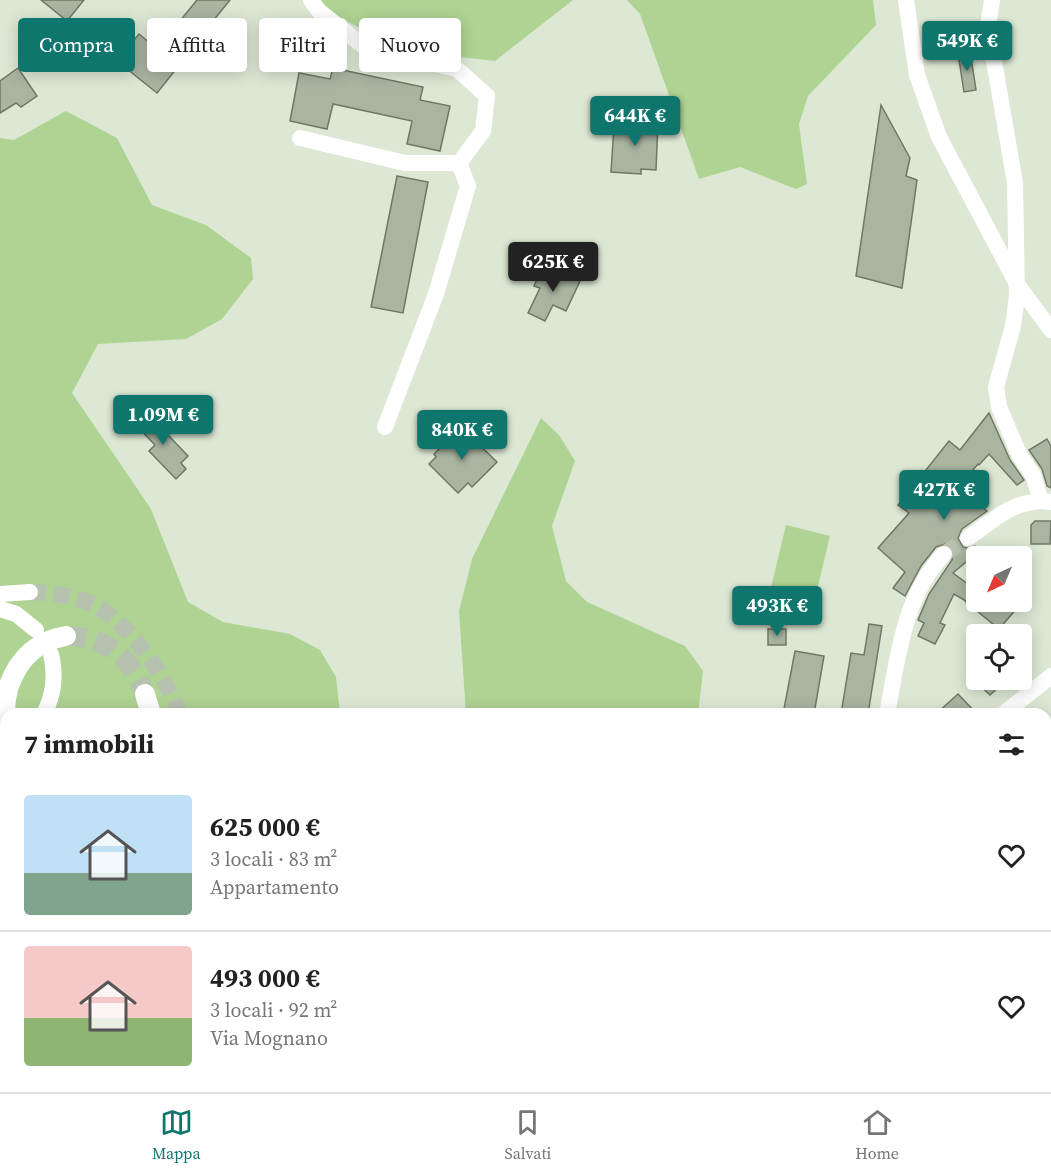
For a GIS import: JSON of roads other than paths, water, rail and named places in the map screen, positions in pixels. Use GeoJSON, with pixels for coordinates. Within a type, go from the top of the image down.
{"type":"FeatureCollection","features":[{"type":"Feature","properties":{"kind":"main road"},"geometry":{"type":"LineString","coordinates":[[5,708],[7,684],[13,670],[23,657],[49,640],[66,636]]}},
{"type":"Feature","properties":{"kind":"main road"},"geometry":{"type":"LineString","coordinates":[[145,694],[149,708]]}},
{"type":"Feature","properties":{"kind":"street"},"geometry":{"type":"LineString","coordinates":[[311,0],[319,11],[366,48],[457,69],[487,96],[483,131],[459,163]]}},
{"type":"Feature","properties":{"kind":"street"},"geometry":{"type":"LineString","coordinates":[[906,0],[917,75],[939,137],[1017,284],[1051,330]]}},
{"type":"Feature","properties":{"kind":"street"},"geometry":{"type":"LineString","coordinates":[[968,538],[1015,505],[1025,502],[1046,502],[1033,475],[1020,456],[999,407],[996,387],[1014,326],[1017,284],[1015,183],[988,26],[992,0]]}},
{"type":"Feature","properties":{"kind":"street"},"geometry":{"type":"LineString","coordinates":[[300,138],[405,163],[459,163]]}},
{"type":"Feature","properties":{"kind":"street"},"geometry":{"type":"LineString","coordinates":[[385,427],[436,294],[468,186],[459,163]]}},
{"type":"Feature","properties":{"kind":"street"},"geometry":{"type":"LineString","coordinates":[[888,708],[906,619],[918,592],[934,565],[944,554]]}},
{"type":"Feature","properties":{"kind":"street"},"geometry":{"type":"LineString","coordinates":[[0,594],[30,592]]}},
{"type":"Feature","properties":{"kind":"street"},"geometry":{"type":"LineString","coordinates":[[0,609],[16,614],[36,630]]}},
{"type":"Feature","properties":{"kind":"street"},"geometry":{"type":"LineString","coordinates":[[46,708],[55,679],[51,654]]}},
{"type":"Feature","properties":{"kind":"street"},"geometry":{"type":"LineString","coordinates":[[1011,708],[1051,676]]}},
{"type":"Feature","properties":{"kind":"tunnel"},"geometry":{"type":"LineString","coordinates":[[944,554],[968,538]]}},
{"type":"Feature","properties":{"kind":"tunnel"},"geometry":{"type":"LineString","coordinates":[[30,592],[75,598],[101,609],[113,618],[148,656],[158,670],[177,708]]}},
{"type":"Feature","properties":{"kind":"tunnel"},"geometry":{"type":"LineString","coordinates":[[66,636],[94,640],[115,651],[132,669],[145,694]]}}]}
